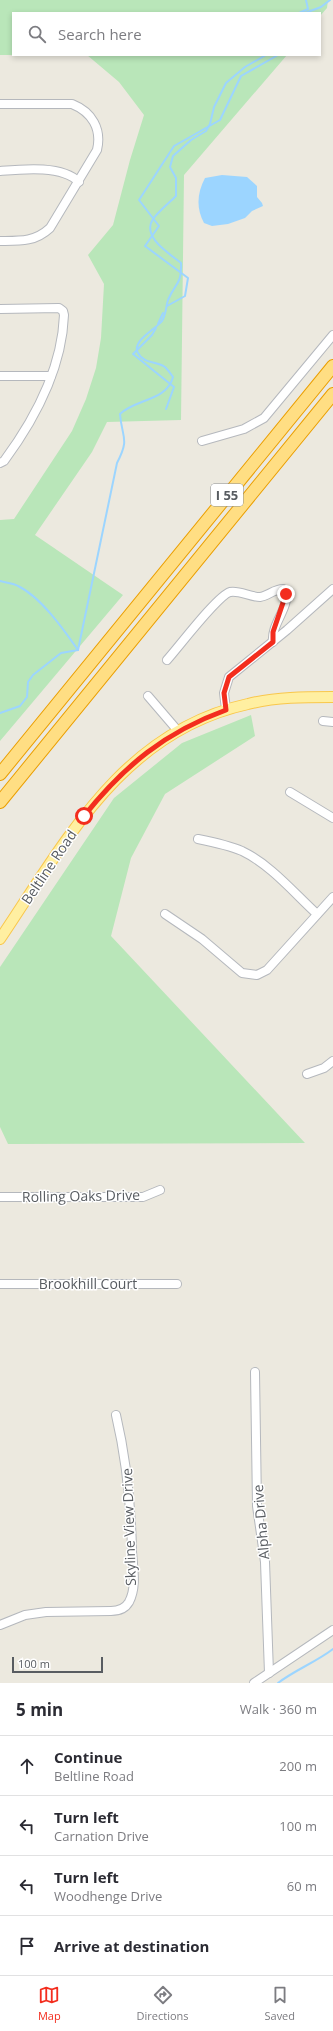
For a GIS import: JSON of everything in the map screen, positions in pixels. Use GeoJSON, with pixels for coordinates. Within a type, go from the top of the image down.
{"type":"FeatureCollection","features":[{"type":"Feature","properties":{"kind":"highway","name":"I 55"},"geometry":{"type":"LineString","coordinates":[[0,774],[333,366]]}},
{"type":"Feature","properties":{"kind":"highway","name":"I 55"},"geometry":{"type":"LineString","coordinates":[[0,802],[333,394]]}},
{"type":"Feature","properties":{"kind":"main road","name":"Beltline Road"},"geometry":{"type":"LineString","coordinates":[[0,939],[72,833],[98,798],[145,752],[178,730],[226,710],[271,700],[333,697]]}},
{"type":"Feature","properties":{"kind":"street"},"geometry":{"type":"LineString","coordinates":[[0,104],[66,104],[78,106],[87,113],[97,127],[99,144],[79,182],[46,232],[30,240],[0,241]]}},
{"type":"Feature","properties":{"kind":"street"},"geometry":{"type":"LineString","coordinates":[[0,171],[61,171],[71,175],[79,182]]}},
{"type":"Feature","properties":{"kind":"street"},"geometry":{"type":"LineString","coordinates":[[0,308],[59,308],[63,311],[64,320],[51,376],[44,395],[23,435],[4,461],[0,463]]}},
{"type":"Feature","properties":{"kind":"street"},"geometry":{"type":"LineString","coordinates":[[202,441],[244,429],[264,418],[333,335]]}},
{"type":"Feature","properties":{"kind":"street"},"geometry":{"type":"LineString","coordinates":[[0,376],[51,376]]}},
{"type":"Feature","properties":{"kind":"street"},"geometry":{"type":"LineString","coordinates":[[226,710],[224,693],[229,677],[273,642],[333,589]]}},
{"type":"Feature","properties":{"kind":"street"},"geometry":{"type":"LineString","coordinates":[[167,660],[211,608],[226,594],[231,592],[253,597],[264,596],[277,590],[283,590],[286,592],[283,606],[273,632],[273,642]]}},
{"type":"Feature","properties":{"kind":"street"},"geometry":{"type":"LineString","coordinates":[[148,696],[178,730]]}},
{"type":"Feature","properties":{"kind":"street"},"geometry":{"type":"LineString","coordinates":[[324,721],[333,722]]}},
{"type":"Feature","properties":{"kind":"street"},"geometry":{"type":"LineString","coordinates":[[290,792],[333,818]]}},
{"type":"Feature","properties":{"kind":"street"},"geometry":{"type":"LineString","coordinates":[[198,840],[230,846],[251,856],[317,914]]}},
{"type":"Feature","properties":{"kind":"street"},"geometry":{"type":"LineString","coordinates":[[165,914],[202,939],[237,970],[252,975],[267,970],[333,897]]}},
{"type":"Feature","properties":{"kind":"street"},"geometry":{"type":"LineString","coordinates":[[307,1074],[333,1062]]}},
{"type":"Feature","properties":{"kind":"street","name":"Rolling Oaks Drive"},"geometry":{"type":"LineString","coordinates":[[0,1197],[143,1197],[160,1190]]}},
{"type":"Feature","properties":{"kind":"street","name":"Brookhill Court"},"geometry":{"type":"LineString","coordinates":[[0,1284],[177,1284]]}},
{"type":"Feature","properties":{"kind":"street","name":"Alpha Drive"},"geometry":{"type":"LineString","coordinates":[[255,1372],[257,1506],[265,1562],[269,1673]]}},
{"type":"Feature","properties":{"kind":"street","name":"Skyline View Drive"},"geometry":{"type":"LineString","coordinates":[[0,1625],[25,1615],[46,1612],[111,1612],[120,1610],[128,1604],[134,1588],[131,1497],[126,1454],[116,1415]]}},
{"type":"Feature","properties":{"kind":"street"},"geometry":{"type":"LineString","coordinates":[[254,1683],[333,1630]]}},
{"type":"Feature","properties":{"kind":"green space"},"geometry":{"type":"Polygon","coordinates":[[[0,0],[328,0],[327,8],[321,15],[321,12],[12,12],[12,55],[0,55],[0,0]]]}},
{"type":"Feature","properties":{"kind":"green space"},"geometry":{"type":"Polygon","coordinates":[[[88,56],[286,56],[184,175],[181,420],[107,422],[92,452],[35,535],[123,595],[0,741],[0,520],[14,519],[72,431],[86,399],[96,368],[101,338],[104,284],[88,255],[113,225],[130,160],[144,115],[119,82],[88,56]]]}},
{"type":"Feature","properties":{"kind":"green space"},"geometry":{"type":"Polygon","coordinates":[[[251,715],[255,736],[165,794],[131,858],[111,936],[305,1143],[8,1144],[0,1127],[0,967],[114,798],[182,743],[251,715]]]}},
{"type":"Feature","properties":{"kind":"water"},"geometry":{"type":"Polygon","coordinates":[[[222,175],[247,177],[257,186],[257,197],[263,206],[252,211],[245,218],[228,224],[212,226],[204,223],[201,217],[198,200],[200,189],[205,178],[222,175]]]}},
{"type":"Feature","properties":{"kind":"waterway"},"geometry":{"type":"LineString","coordinates":[[301,12],[308,9],[306,0]]}},
{"type":"Feature","properties":{"kind":"waterway"},"geometry":{"type":"LineString","coordinates":[[308,12],[321,7],[330,0]]}},
{"type":"Feature","properties":{"kind":"waterway"},"geometry":{"type":"LineString","coordinates":[[78,650],[117,463],[124,443],[120,414],[126,409],[150,399],[164,391],[170,385],[173,377],[162,365],[147,361],[141,357],[137,349],[141,340],[162,321],[168,300],[178,283],[181,270],[181,263],[158,244],[151,232],[150,226],[155,216],[176,196],[176,178],[170,167],[173,156],[191,140],[206,131],[210,124],[214,107],[226,83],[245,67],[264,56]]}},
{"type":"Feature","properties":{"kind":"waterway"},"geometry":{"type":"LineString","coordinates":[[167,306],[185,296],[188,278],[145,246],[159,226],[139,200],[174,146],[220,120],[241,76],[276,56]]}},
{"type":"Feature","properties":{"kind":"waterway"},"geometry":{"type":"LineString","coordinates":[[158,324],[163,313]]}},
{"type":"Feature","properties":{"kind":"waterway"},"geometry":{"type":"LineString","coordinates":[[156,328],[152,335],[133,354],[174,387],[166,409]]}},
{"type":"Feature","properties":{"kind":"waterway"},"geometry":{"type":"LineString","coordinates":[[0,581],[16,585],[27,591],[35,598],[66,633],[78,650]]}},
{"type":"Feature","properties":{"kind":"waterway"},"geometry":{"type":"LineString","coordinates":[[0,713],[20,706],[27,697],[28,682],[33,675],[61,653],[78,650]]}},
{"type":"Feature","properties":{"kind":"waterway"},"geometry":{"type":"LineString","coordinates":[[278,1683],[333,1649]]}},
{"type":"Feature","properties":{"kind":"route"},"geometry":{"type":"LineString","coordinates":[[84,816],[112,783],[145,752],[178,730],[226,710],[224,693],[229,677],[273,642],[273,632],[286,594]]}}]}
